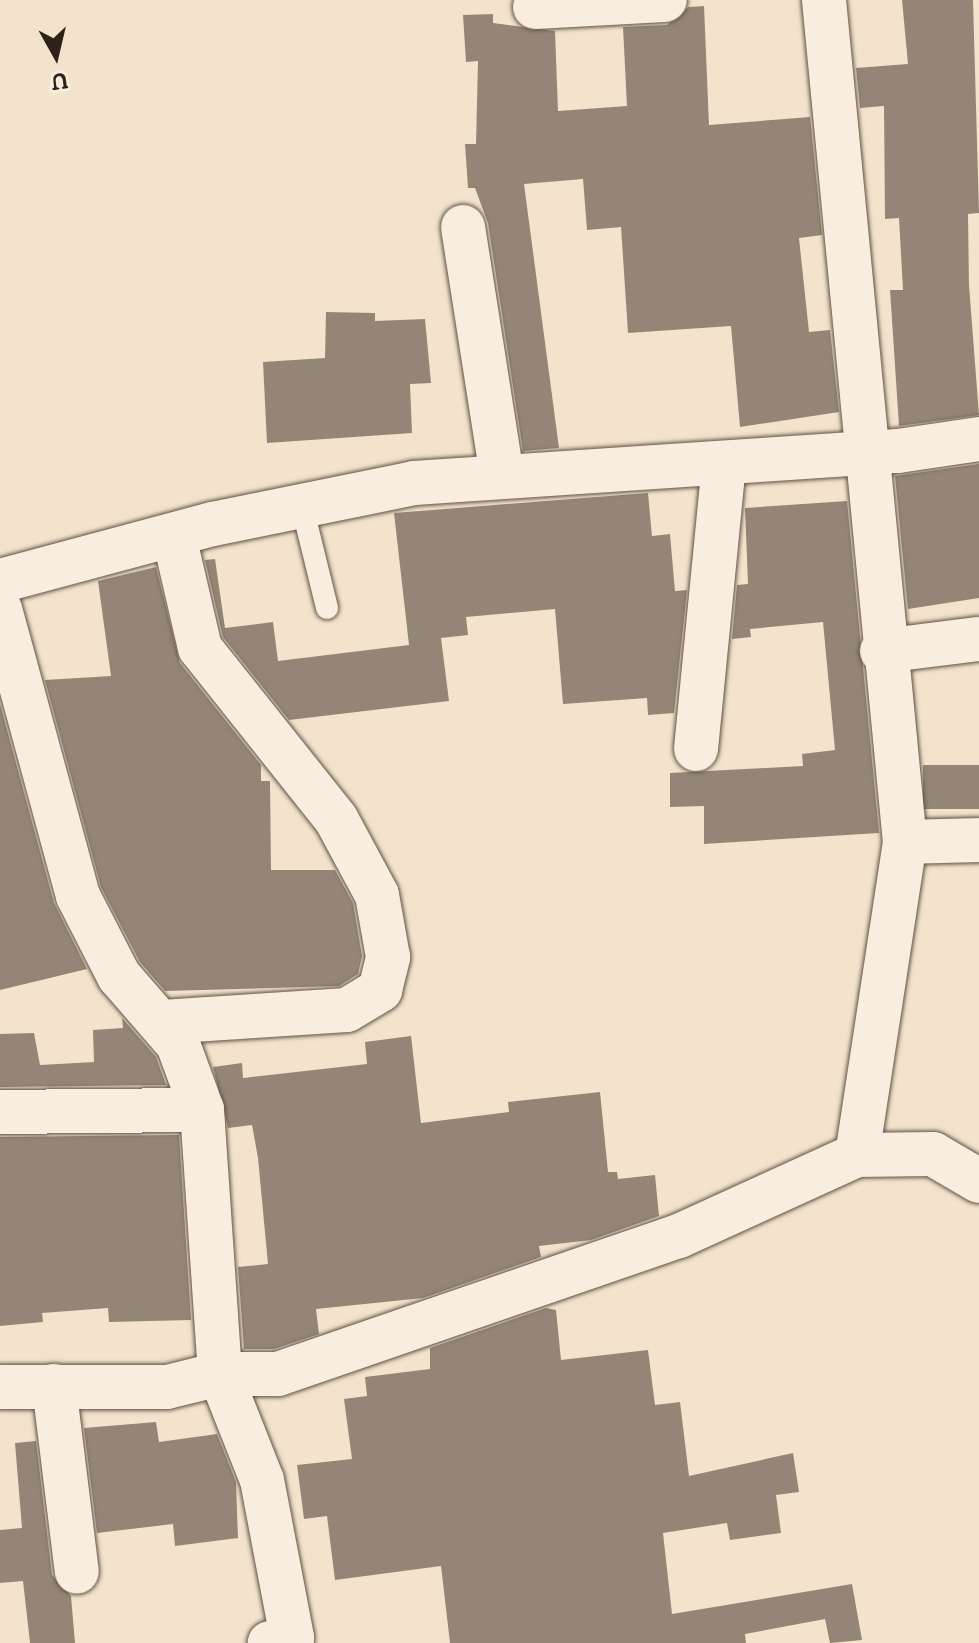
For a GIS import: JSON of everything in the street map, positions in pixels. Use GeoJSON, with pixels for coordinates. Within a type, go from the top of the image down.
{"type":"FeatureCollection","features":[{"type":"Feature","properties":{"kind":"street"},"geometry":{"type":"LineString","coordinates":[[535,7],[665,0]]}},
{"type":"Feature","properties":{"kind":"street"},"geometry":{"type":"LineString","coordinates":[[824,0],[867,453],[882,651],[905,842],[857,1155]]}},
{"type":"Feature","properties":{"kind":"street"},"geometry":{"type":"LineString","coordinates":[[463,227],[502,476]]}},
{"type":"Feature","properties":{"kind":"street"},"geometry":{"type":"LineString","coordinates":[[0,581],[174,536],[414,483],[724,465],[867,453],[979,439]]}},
{"type":"Feature","properties":{"kind":"street"},"geometry":{"type":"LineString","coordinates":[[696,749],[724,465]]}},
{"type":"Feature","properties":{"kind":"street"},"geometry":{"type":"LineString","coordinates":[[162,1022],[347,1010],[380,990],[388,957],[377,895],[336,819],[200,648],[174,536]]}},
{"type":"Feature","properties":{"kind":"street"},"geometry":{"type":"LineString","coordinates":[[0,609],[78,896],[119,976],[178,1044],[202,1110],[220,1374],[262,1480],[285,1641]]}},
{"type":"Feature","properties":{"kind":"street"},"geometry":{"type":"LineString","coordinates":[[882,651],[979,639]]}},
{"type":"Feature","properties":{"kind":"street"},"geometry":{"type":"LineString","coordinates":[[905,842],[979,840]]}},
{"type":"Feature","properties":{"kind":"street"},"geometry":{"type":"LineString","coordinates":[[0,1112],[202,1110]]}},
{"type":"Feature","properties":{"kind":"street"},"geometry":{"type":"LineString","coordinates":[[0,1387],[167,1387],[220,1374],[278,1374],[527,1291],[679,1236],[857,1155],[933,1154],[979,1181]]}},
{"type":"Feature","properties":{"kind":"street"},"geometry":{"type":"LineString","coordinates":[[54,1386],[77,1572]]}},
{"type":"Feature","properties":{"kind":"lane"},"geometry":{"type":"LineString","coordinates":[[302,506],[327,608]]}},
{"type":"Feature","properties":{"kind":"building"},"geometry":{"type":"Polygon","coordinates":[[[902,0],[973,0],[979,213],[968,214],[969,285],[979,415],[899,426],[890,290],[903,290],[899,218],[885,219],[884,106],[860,108],[856,68],[908,64],[902,0]]]}},
{"type":"Feature","properties":{"kind":"building"},"geometry":{"type":"Polygon","coordinates":[[[704,6],[709,125],[810,117],[822,235],[799,238],[809,332],[830,330],[839,412],[740,427],[731,326],[628,333],[621,227],[587,230],[583,179],[524,184],[559,448],[523,451],[488,223],[475,188],[468,188],[465,144],[476,144],[478,61],[466,62],[463,15],[493,14],[493,23],[555,31],[558,111],[627,106],[623,27],[667,25],[688,7],[704,6]]]}},
{"type":"Feature","properties":{"kind":"building"},"geometry":{"type":"Polygon","coordinates":[[[326,312],[375,313],[375,321],[425,319],[431,383],[410,384],[412,433],[267,443],[263,362],[325,358],[326,312]]]}},
{"type":"Feature","properties":{"kind":"building"},"geometry":{"type":"Polygon","coordinates":[[[979,464],[979,598],[908,609],[895,476],[979,464]]]}},
{"type":"Feature","properties":{"kind":"building"},"geometry":{"type":"Polygon","coordinates":[[[648,493],[652,536],[670,534],[675,591],[687,590],[674,713],[648,715],[647,698],[563,704],[555,609],[466,617],[468,635],[441,638],[449,701],[289,720],[223,637],[205,560],[215,559],[225,628],[273,622],[278,661],[409,645],[394,513],[648,493]]]}},
{"type":"Feature","properties":{"kind":"building"},"geometry":{"type":"Polygon","coordinates":[[[847,501],[879,833],[704,844],[704,806],[670,807],[670,773],[803,766],[802,754],[835,750],[823,622],[750,629],[751,637],[732,639],[737,585],[748,584],[745,508],[847,501]]]}},
{"type":"Feature","properties":{"kind":"building"},"geometry":{"type":"Polygon","coordinates":[[[156,567],[180,663],[261,765],[261,781],[270,781],[271,870],[335,870],[353,903],[362,956],[358,974],[339,986],[165,991],[140,962],[101,887],[45,680],[111,676],[98,581],[156,567]]]}},
{"type":"Feature","properties":{"kind":"building"},"geometry":{"type":"Polygon","coordinates":[[[0,704],[54,903],[87,969],[0,990],[0,704]]]}},
{"type":"Feature","properties":{"kind":"building"},"geometry":{"type":"Polygon","coordinates":[[[923,765],[979,765],[979,809],[923,809],[923,765]]]}},
{"type":"Feature","properties":{"kind":"building"},"geometry":{"type":"Polygon","coordinates":[[[122,1018],[156,1057],[166,1085],[0,1087],[0,1034],[34,1033],[40,1065],[94,1062],[93,1030],[123,1028],[122,1018]]]}},
{"type":"Feature","properties":{"kind":"building"},"geometry":{"type":"Polygon","coordinates":[[[411,1036],[421,1123],[509,1112],[508,1102],[600,1092],[608,1172],[617,1172],[618,1179],[655,1175],[659,1216],[591,1240],[539,1246],[541,1257],[423,1298],[316,1309],[319,1334],[274,1349],[244,1349],[238,1267],[268,1264],[258,1158],[252,1125],[228,1128],[213,1067],[242,1063],[243,1078],[367,1064],[365,1042],[411,1036]]]}},
{"type":"Feature","properties":{"kind":"building"},"geometry":{"type":"Polygon","coordinates":[[[179,1135],[191,1320],[109,1322],[108,1308],[42,1313],[43,1322],[0,1326],[0,1137],[179,1135]]]}},
{"type":"Feature","properties":{"kind":"building"},"geometry":{"type":"Polygon","coordinates":[[[546,1308],[556,1310],[561,1360],[648,1350],[655,1405],[680,1402],[689,1476],[793,1453],[799,1492],[776,1495],[781,1533],[730,1540],[727,1523],[663,1533],[672,1614],[852,1584],[862,1640],[830,1643],[825,1619],[745,1634],[746,1643],[450,1643],[441,1566],[335,1580],[327,1516],[304,1519],[297,1465],[352,1459],[344,1399],[367,1396],[365,1377],[430,1369],[430,1348],[546,1308]]]}},
{"type":"Feature","properties":{"kind":"building"},"geometry":{"type":"Polygon","coordinates":[[[156,1422],[159,1442],[217,1434],[236,1482],[238,1538],[175,1546],[173,1524],[97,1533],[84,1428],[156,1422]]]}},
{"type":"Feature","properties":{"kind":"building"},"geometry":{"type":"Polygon","coordinates":[[[36,1441],[52,1575],[71,1596],[75,1643],[30,1643],[23,1581],[0,1583],[0,1530],[22,1528],[15,1443],[36,1441]]]}}]}
